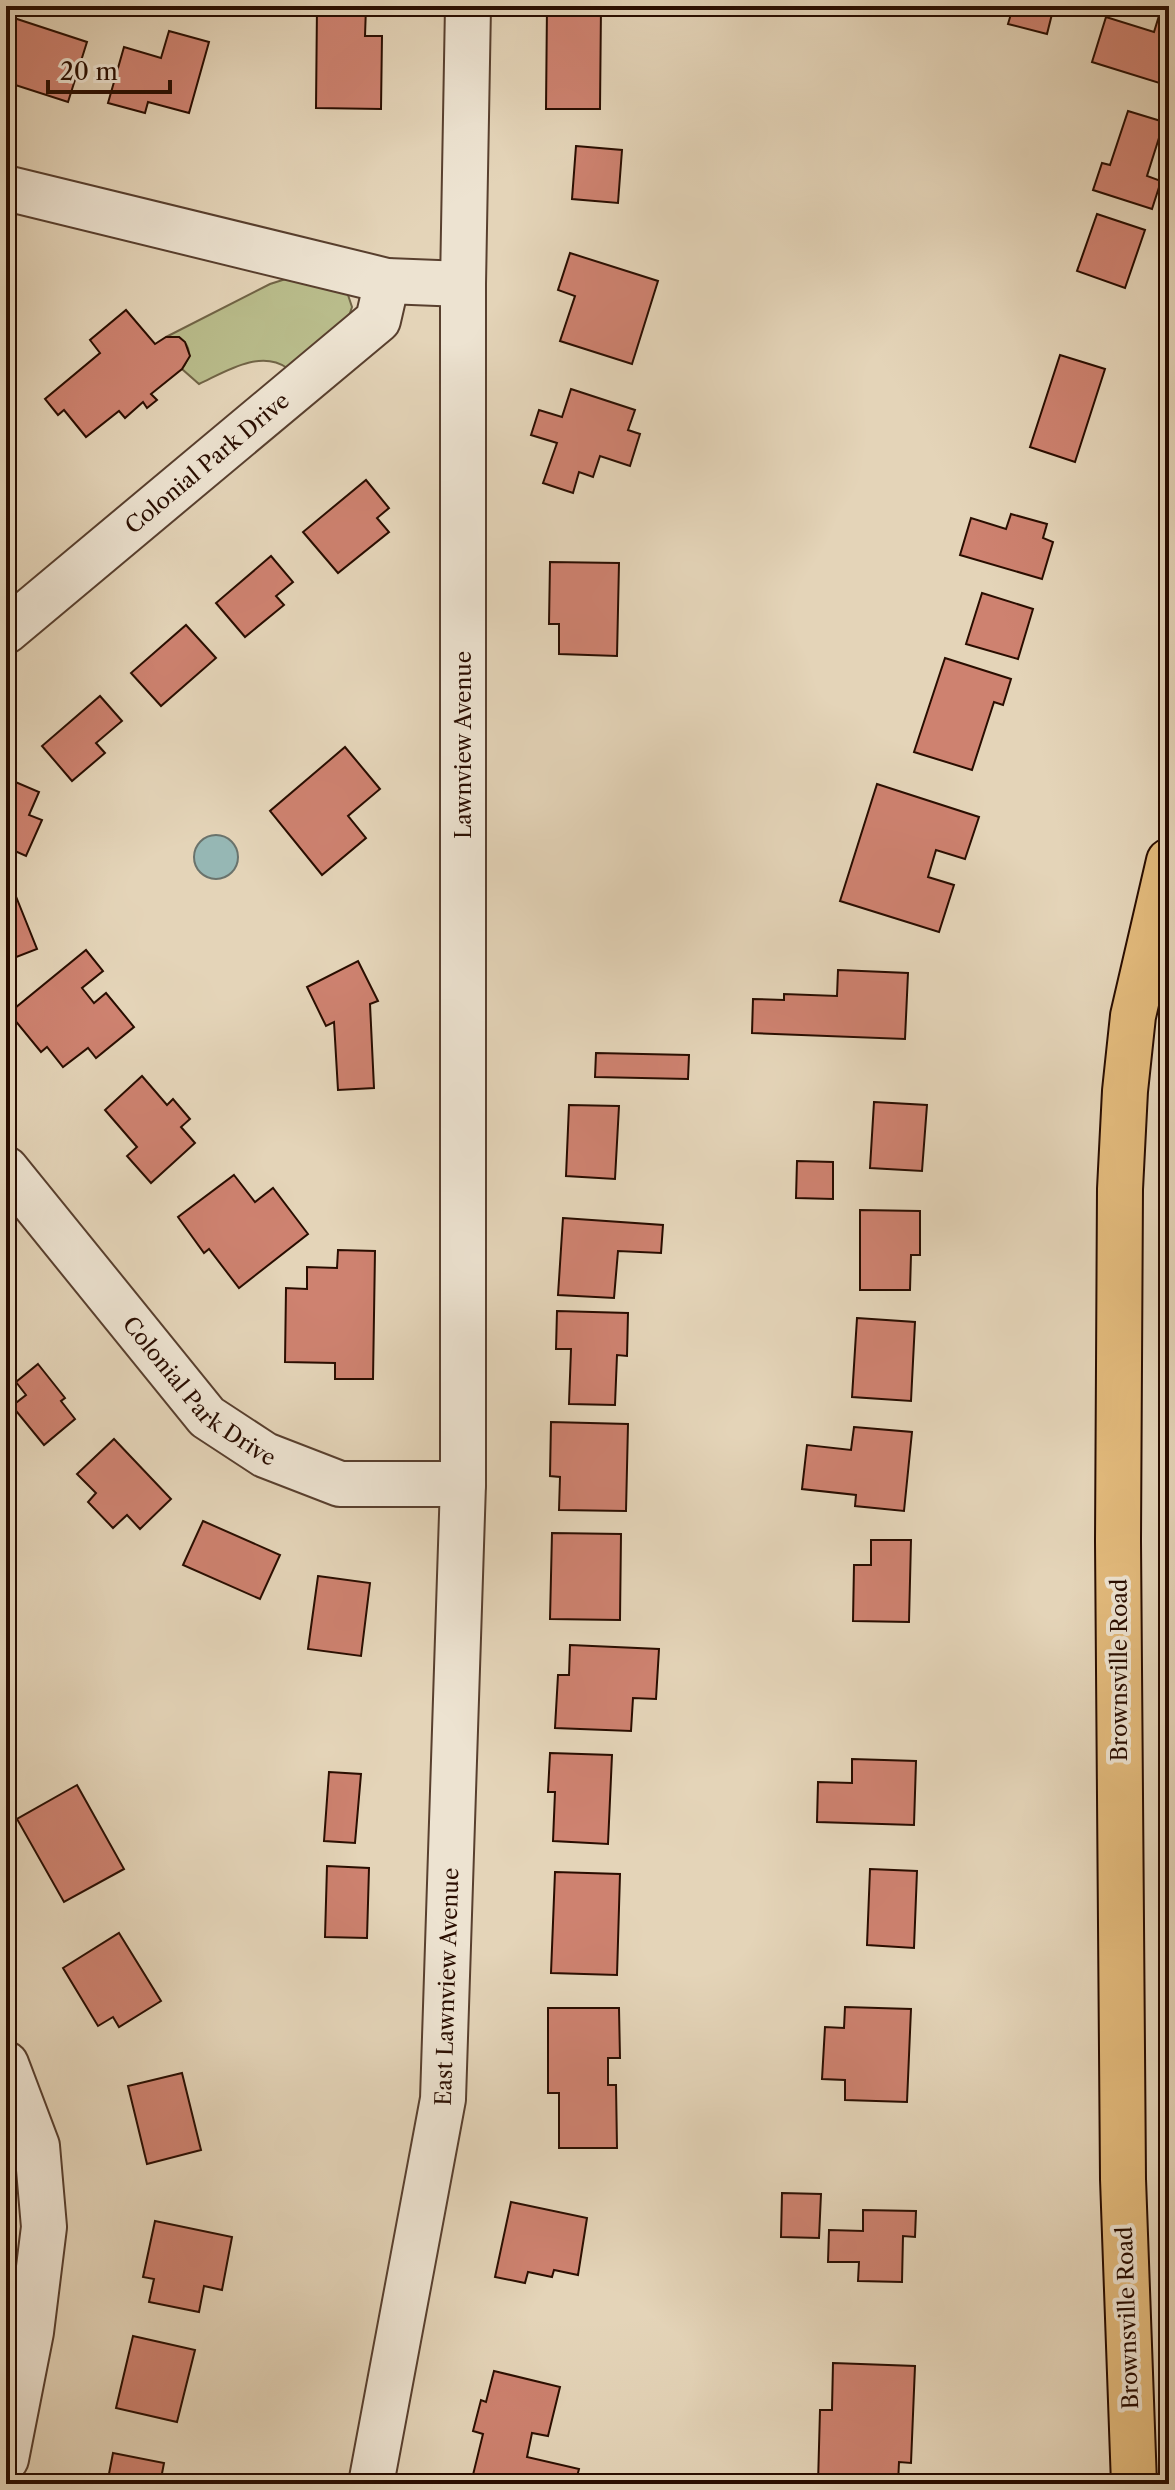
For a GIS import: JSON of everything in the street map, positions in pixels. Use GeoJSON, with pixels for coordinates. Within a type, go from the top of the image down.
{"type":"FeatureCollection","features":[{"type":"Feature","properties":{"kind":"main road","name":"Brownsville Road"},"geometry":{"type":"LineString","coordinates":[[1134,2484],[1122,2147],[1118,1541],[1120,1189],[1133,1016],[1169,861]]}},
{"type":"Feature","properties":{"kind":"street","name":"Lawnview Avenue"},"geometry":{"type":"LineString","coordinates":[[463,1484],[463,284],[468,6]]}},
{"type":"Feature","properties":{"kind":"street"},"geometry":{"type":"LineString","coordinates":[[6,188],[387,281],[463,284]]}},
{"type":"Feature","properties":{"kind":"street","name":"Colonial Park Drive"},"geometry":{"type":"LineString","coordinates":[[6,631],[378,320],[387,281]]}},
{"type":"Feature","properties":{"kind":"street","name":"Colonial Park Drive"},"geometry":{"type":"LineString","coordinates":[[6,1169],[207,1417],[265,1455],[340,1484],[463,1484]]}},
{"type":"Feature","properties":{"kind":"street","name":"East Lawnview Avenue"},"geometry":{"type":"LineString","coordinates":[[371,2484],[443,2099],[463,1484]]}},
{"type":"Feature","properties":{"kind":"street"},"geometry":{"type":"LineString","coordinates":[[6,2064],[37,2146],[44,2227],[31,2332],[6,2459]]}},
{"type":"Feature","properties":{"kind":"green space"},"geometry":{"type":"Polygon","coordinates":[[[292,277],[346,289],[352,307],[349,316],[287,368],[266,361],[243,364],[199,384],[182,369],[188,356],[186,344],[179,337],[166,337],[270,284],[292,277]]]}},
{"type":"Feature","properties":{"kind":"water"},"geometry":{"type":"Polygon","coordinates":[[[216,835],[232,841],[238,857],[232,873],[216,879],[200,873],[194,857],[200,841],[216,835]]]}},
{"type":"Feature","properties":{"kind":"building"},"geometry":{"type":"Polygon","coordinates":[[[317,6],[366,7],[365,36],[382,36],[381,109],[316,108],[317,6]]]}},
{"type":"Feature","properties":{"kind":"building"},"geometry":{"type":"Polygon","coordinates":[[[547,6],[601,6],[600,109],[546,109],[547,6]]]}},
{"type":"Feature","properties":{"kind":"building"},"geometry":{"type":"Polygon","coordinates":[[[978,6],[1054,6],[1047,34],[1008,24],[1011,14],[978,6]]]}},
{"type":"Feature","properties":{"kind":"building"},"geometry":{"type":"Polygon","coordinates":[[[1162,6],[1169,6],[1169,86],[1092,62],[1106,17],[1154,32],[1162,6]]]}},
{"type":"Feature","properties":{"kind":"building"},"geometry":{"type":"Polygon","coordinates":[[[14,18],[87,42],[68,102],[6,82],[6,43],[14,18]]]}},
{"type":"Feature","properties":{"kind":"building"},"geometry":{"type":"Polygon","coordinates":[[[169,31],[209,42],[189,113],[148,102],[145,113],[108,103],[124,47],[161,58],[169,31]]]}},
{"type":"Feature","properties":{"kind":"building"},"geometry":{"type":"Polygon","coordinates":[[[1128,111],[1164,122],[1147,176],[1161,181],[1152,209],[1093,190],[1102,163],[1110,165],[1128,111]]]}},
{"type":"Feature","properties":{"kind":"building"},"geometry":{"type":"Polygon","coordinates":[[[576,146],[622,150],[618,203],[572,199],[576,146]]]}},
{"type":"Feature","properties":{"kind":"building"},"geometry":{"type":"Polygon","coordinates":[[[1097,214],[1145,230],[1125,288],[1077,271],[1097,214]]]}},
{"type":"Feature","properties":{"kind":"building"},"geometry":{"type":"Polygon","coordinates":[[[570,253],[658,281],[632,364],[560,341],[575,296],[558,290],[570,253]]]}},
{"type":"Feature","properties":{"kind":"building"},"geometry":{"type":"Polygon","coordinates":[[[126,310],[155,344],[166,337],[179,337],[185,342],[190,356],[182,369],[151,394],[157,400],[147,408],[143,402],[125,418],[119,411],[86,437],[64,410],[58,415],[45,399],[100,353],[90,340],[126,310]]]}},
{"type":"Feature","properties":{"kind":"building"},"geometry":{"type":"Polygon","coordinates":[[[1060,355],[1105,369],[1075,462],[1030,447],[1060,355]]]}},
{"type":"Feature","properties":{"kind":"building"},"geometry":{"type":"Polygon","coordinates":[[[571,389],[635,410],[628,430],[640,434],[630,466],[600,456],[593,477],[579,472],[573,493],[543,483],[557,443],[531,435],[539,410],[562,417],[571,389]]]}},
{"type":"Feature","properties":{"kind":"building"},"geometry":{"type":"Polygon","coordinates":[[[366,480],[389,508],[377,518],[389,532],[338,573],[303,532],[366,480]]]}},
{"type":"Feature","properties":{"kind":"building"},"geometry":{"type":"Polygon","coordinates":[[[1011,514],[1047,524],[1043,538],[1053,542],[1042,579],[960,555],[971,518],[1006,529],[1011,514]]]}},
{"type":"Feature","properties":{"kind":"building"},"geometry":{"type":"Polygon","coordinates":[[[271,556],[293,582],[276,596],[284,605],[245,637],[216,603],[271,556]]]}},
{"type":"Feature","properties":{"kind":"building"},"geometry":{"type":"Polygon","coordinates":[[[550,562],[619,563],[617,656],[559,654],[559,624],[549,624],[550,562]]]}},
{"type":"Feature","properties":{"kind":"building"},"geometry":{"type":"Polygon","coordinates":[[[982,593],[1033,609],[1018,659],[966,644],[982,593]]]}},
{"type":"Feature","properties":{"kind":"building"},"geometry":{"type":"Polygon","coordinates":[[[186,625],[216,658],[161,706],[131,673],[186,625]]]}},
{"type":"Feature","properties":{"kind":"building"},"geometry":{"type":"Polygon","coordinates":[[[945,658],[1011,679],[1003,705],[994,702],[972,770],[914,752],[945,658]]]}},
{"type":"Feature","properties":{"kind":"building"},"geometry":{"type":"Polygon","coordinates":[[[100,696],[122,721],[96,743],[105,753],[72,781],[42,746],[100,696]]]}},
{"type":"Feature","properties":{"kind":"building"},"geometry":{"type":"Polygon","coordinates":[[[345,747],[380,789],[348,816],[366,838],[322,875],[270,811],[345,747]]]}},
{"type":"Feature","properties":{"kind":"building"},"geometry":{"type":"Polygon","coordinates":[[[6,778],[39,792],[29,815],[42,820],[26,856],[6,847],[6,778]]]}},
{"type":"Feature","properties":{"kind":"building"},"geometry":{"type":"Polygon","coordinates":[[[877,784],[979,817],[965,859],[936,850],[928,877],[954,885],[939,932],[840,901],[877,784]]]}},
{"type":"Feature","properties":{"kind":"building"},"geometry":{"type":"Polygon","coordinates":[[[15,894],[37,949],[6,961],[6,897],[15,894]]]}},
{"type":"Feature","properties":{"kind":"building"},"geometry":{"type":"Polygon","coordinates":[[[86,950],[103,971],[82,988],[94,1003],[106,993],[134,1027],[96,1058],[88,1048],[63,1067],[47,1047],[41,1052],[9,1013],[86,950]]]}},
{"type":"Feature","properties":{"kind":"building"},"geometry":{"type":"Polygon","coordinates":[[[358,961],[378,1001],[370,1004],[374,1088],[338,1090],[334,1022],[326,1026],[307,987],[358,961]]]}},
{"type":"Feature","properties":{"kind":"building"},"geometry":{"type":"Polygon","coordinates":[[[838,970],[908,973],[905,1039],[752,1033],[753,999],[784,1000],[784,994],[837,996],[838,970]]]}},
{"type":"Feature","properties":{"kind":"building"},"geometry":{"type":"Polygon","coordinates":[[[596,1053],[689,1055],[688,1079],[595,1077],[596,1053]]]}},
{"type":"Feature","properties":{"kind":"building"},"geometry":{"type":"Polygon","coordinates":[[[142,1076],[167,1105],[173,1099],[190,1119],[181,1127],[195,1143],[151,1183],[127,1156],[137,1147],[105,1110],[142,1076]]]}},
{"type":"Feature","properties":{"kind":"building"},"geometry":{"type":"Polygon","coordinates":[[[874,1102],[927,1105],[922,1171],[870,1168],[874,1102]]]}},
{"type":"Feature","properties":{"kind":"building"},"geometry":{"type":"Polygon","coordinates":[[[569,1105],[619,1106],[615,1179],[566,1176],[569,1105]]]}},
{"type":"Feature","properties":{"kind":"building"},"geometry":{"type":"Polygon","coordinates":[[[797,1161],[833,1162],[833,1199],[796,1198],[797,1161]]]}},
{"type":"Feature","properties":{"kind":"building"},"geometry":{"type":"Polygon","coordinates":[[[234,1175],[255,1202],[273,1188],[308,1234],[239,1288],[209,1249],[204,1253],[178,1217],[234,1175]]]}},
{"type":"Feature","properties":{"kind":"building"},"geometry":{"type":"Polygon","coordinates":[[[860,1210],[920,1211],[920,1255],[911,1255],[910,1290],[860,1290],[860,1210]]]}},
{"type":"Feature","properties":{"kind":"building"},"geometry":{"type":"Polygon","coordinates":[[[563,1218],[663,1225],[661,1253],[618,1251],[614,1298],[558,1295],[563,1218]]]}},
{"type":"Feature","properties":{"kind":"building"},"geometry":{"type":"Polygon","coordinates":[[[338,1250],[375,1251],[373,1379],[335,1379],[335,1363],[285,1362],[286,1288],[307,1289],[307,1267],[337,1268],[338,1250]]]}},
{"type":"Feature","properties":{"kind":"building"},"geometry":{"type":"Polygon","coordinates":[[[557,1311],[628,1313],[627,1356],[617,1355],[615,1405],[569,1404],[571,1349],[556,1349],[557,1311]]]}},
{"type":"Feature","properties":{"kind":"building"},"geometry":{"type":"Polygon","coordinates":[[[857,1318],[915,1322],[911,1401],[852,1397],[857,1318]]]}},
{"type":"Feature","properties":{"kind":"building"},"geometry":{"type":"Polygon","coordinates":[[[38,1364],[65,1398],[61,1401],[75,1419],[44,1445],[12,1406],[26,1395],[16,1382],[38,1364]]]}},
{"type":"Feature","properties":{"kind":"building"},"geometry":{"type":"Polygon","coordinates":[[[551,1422],[628,1424],[626,1511],[559,1510],[560,1477],[550,1476],[551,1422]]]}},
{"type":"Feature","properties":{"kind":"building"},"geometry":{"type":"Polygon","coordinates":[[[854,1427],[912,1432],[904,1511],[855,1506],[856,1495],[802,1489],[807,1445],[851,1450],[854,1427]]]}},
{"type":"Feature","properties":{"kind":"building"},"geometry":{"type":"Polygon","coordinates":[[[114,1439],[171,1499],[140,1529],[127,1515],[113,1528],[88,1502],[96,1493],[77,1474],[114,1439]]]}},
{"type":"Feature","properties":{"kind":"building"},"geometry":{"type":"Polygon","coordinates":[[[203,1521],[280,1555],[260,1599],[183,1565],[203,1521]]]}},
{"type":"Feature","properties":{"kind":"building"},"geometry":{"type":"Polygon","coordinates":[[[552,1533],[621,1534],[620,1620],[550,1619],[552,1533]]]}},
{"type":"Feature","properties":{"kind":"building"},"geometry":{"type":"Polygon","coordinates":[[[871,1540],[911,1540],[909,1622],[853,1621],[854,1565],[871,1565],[871,1540]]]}},
{"type":"Feature","properties":{"kind":"building"},"geometry":{"type":"Polygon","coordinates":[[[318,1576],[370,1583],[361,1656],[308,1649],[318,1576]]]}},
{"type":"Feature","properties":{"kind":"building"},"geometry":{"type":"Polygon","coordinates":[[[570,1645],[659,1649],[656,1699],[633,1698],[631,1731],[555,1728],[558,1675],[569,1675],[570,1645]]]}},
{"type":"Feature","properties":{"kind":"building"},"geometry":{"type":"Polygon","coordinates":[[[550,1753],[612,1755],[608,1844],[553,1841],[555,1792],[548,1792],[550,1753]]]}},
{"type":"Feature","properties":{"kind":"building"},"geometry":{"type":"Polygon","coordinates":[[[852,1759],[916,1761],[914,1825],[817,1822],[818,1782],[852,1783],[852,1759]]]}},
{"type":"Feature","properties":{"kind":"building"},"geometry":{"type":"Polygon","coordinates":[[[329,1772],[361,1774],[355,1843],[324,1841],[329,1772]]]}},
{"type":"Feature","properties":{"kind":"building"},"geometry":{"type":"Polygon","coordinates":[[[77,1785],[124,1869],[64,1902],[17,1819],[77,1785]]]}},
{"type":"Feature","properties":{"kind":"building"},"geometry":{"type":"Polygon","coordinates":[[[327,1866],[369,1868],[367,1938],[325,1937],[327,1866]]]}},
{"type":"Feature","properties":{"kind":"building"},"geometry":{"type":"Polygon","coordinates":[[[870,1869],[917,1871],[914,1948],[867,1945],[870,1869]]]}},
{"type":"Feature","properties":{"kind":"building"},"geometry":{"type":"Polygon","coordinates":[[[555,1872],[620,1874],[617,1975],[551,1973],[555,1872]]]}},
{"type":"Feature","properties":{"kind":"building"},"geometry":{"type":"Polygon","coordinates":[[[119,1933],[161,2001],[119,2027],[113,2017],[98,2026],[63,1968],[119,1933]]]}},
{"type":"Feature","properties":{"kind":"building"},"geometry":{"type":"Polygon","coordinates":[[[845,2007],[911,2009],[907,2102],[845,2100],[845,2080],[822,2079],[825,2027],[844,2028],[845,2007]]]}},
{"type":"Feature","properties":{"kind":"building"},"geometry":{"type":"Polygon","coordinates":[[[548,2008],[619,2008],[620,2058],[608,2058],[608,2085],[616,2085],[617,2148],[559,2148],[559,2093],[548,2093],[548,2008]]]}},
{"type":"Feature","properties":{"kind":"building"},"geometry":{"type":"Polygon","coordinates":[[[182,2073],[201,2150],[147,2164],[128,2086],[182,2073]]]}},
{"type":"Feature","properties":{"kind":"building"},"geometry":{"type":"Polygon","coordinates":[[[782,2193],[821,2194],[819,2238],[781,2237],[782,2193]]]}},
{"type":"Feature","properties":{"kind":"building"},"geometry":{"type":"Polygon","coordinates":[[[511,2202],[587,2218],[578,2275],[554,2270],[552,2277],[528,2272],[525,2283],[495,2277],[511,2202]]]}},
{"type":"Feature","properties":{"kind":"building"},"geometry":{"type":"Polygon","coordinates":[[[863,2210],[916,2211],[915,2237],[903,2236],[902,2282],[858,2281],[859,2262],[828,2262],[829,2230],[863,2231],[863,2210]]]}},
{"type":"Feature","properties":{"kind":"building"},"geometry":{"type":"Polygon","coordinates":[[[155,2221],[232,2237],[222,2290],[204,2286],[199,2312],[149,2302],[154,2279],[143,2277],[155,2221]]]}},
{"type":"Feature","properties":{"kind":"building"},"geometry":{"type":"Polygon","coordinates":[[[133,2336],[195,2350],[177,2422],[116,2408],[133,2336]]]}},
{"type":"Feature","properties":{"kind":"building"},"geometry":{"type":"Polygon","coordinates":[[[833,2363],[915,2366],[911,2463],[899,2462],[898,2484],[818,2484],[820,2410],[832,2410],[833,2363]]]}},
{"type":"Feature","properties":{"kind":"building"},"geometry":{"type":"Polygon","coordinates":[[[494,2371],[560,2387],[548,2436],[532,2433],[527,2457],[579,2469],[575,2484],[492,2484],[472,2479],[483,2434],[473,2431],[481,2400],[486,2402],[494,2371]]]}},
{"type":"Feature","properties":{"kind":"building"},"geometry":{"type":"Polygon","coordinates":[[[113,2453],[164,2463],[160,2484],[107,2484],[113,2453]]]}}]}
